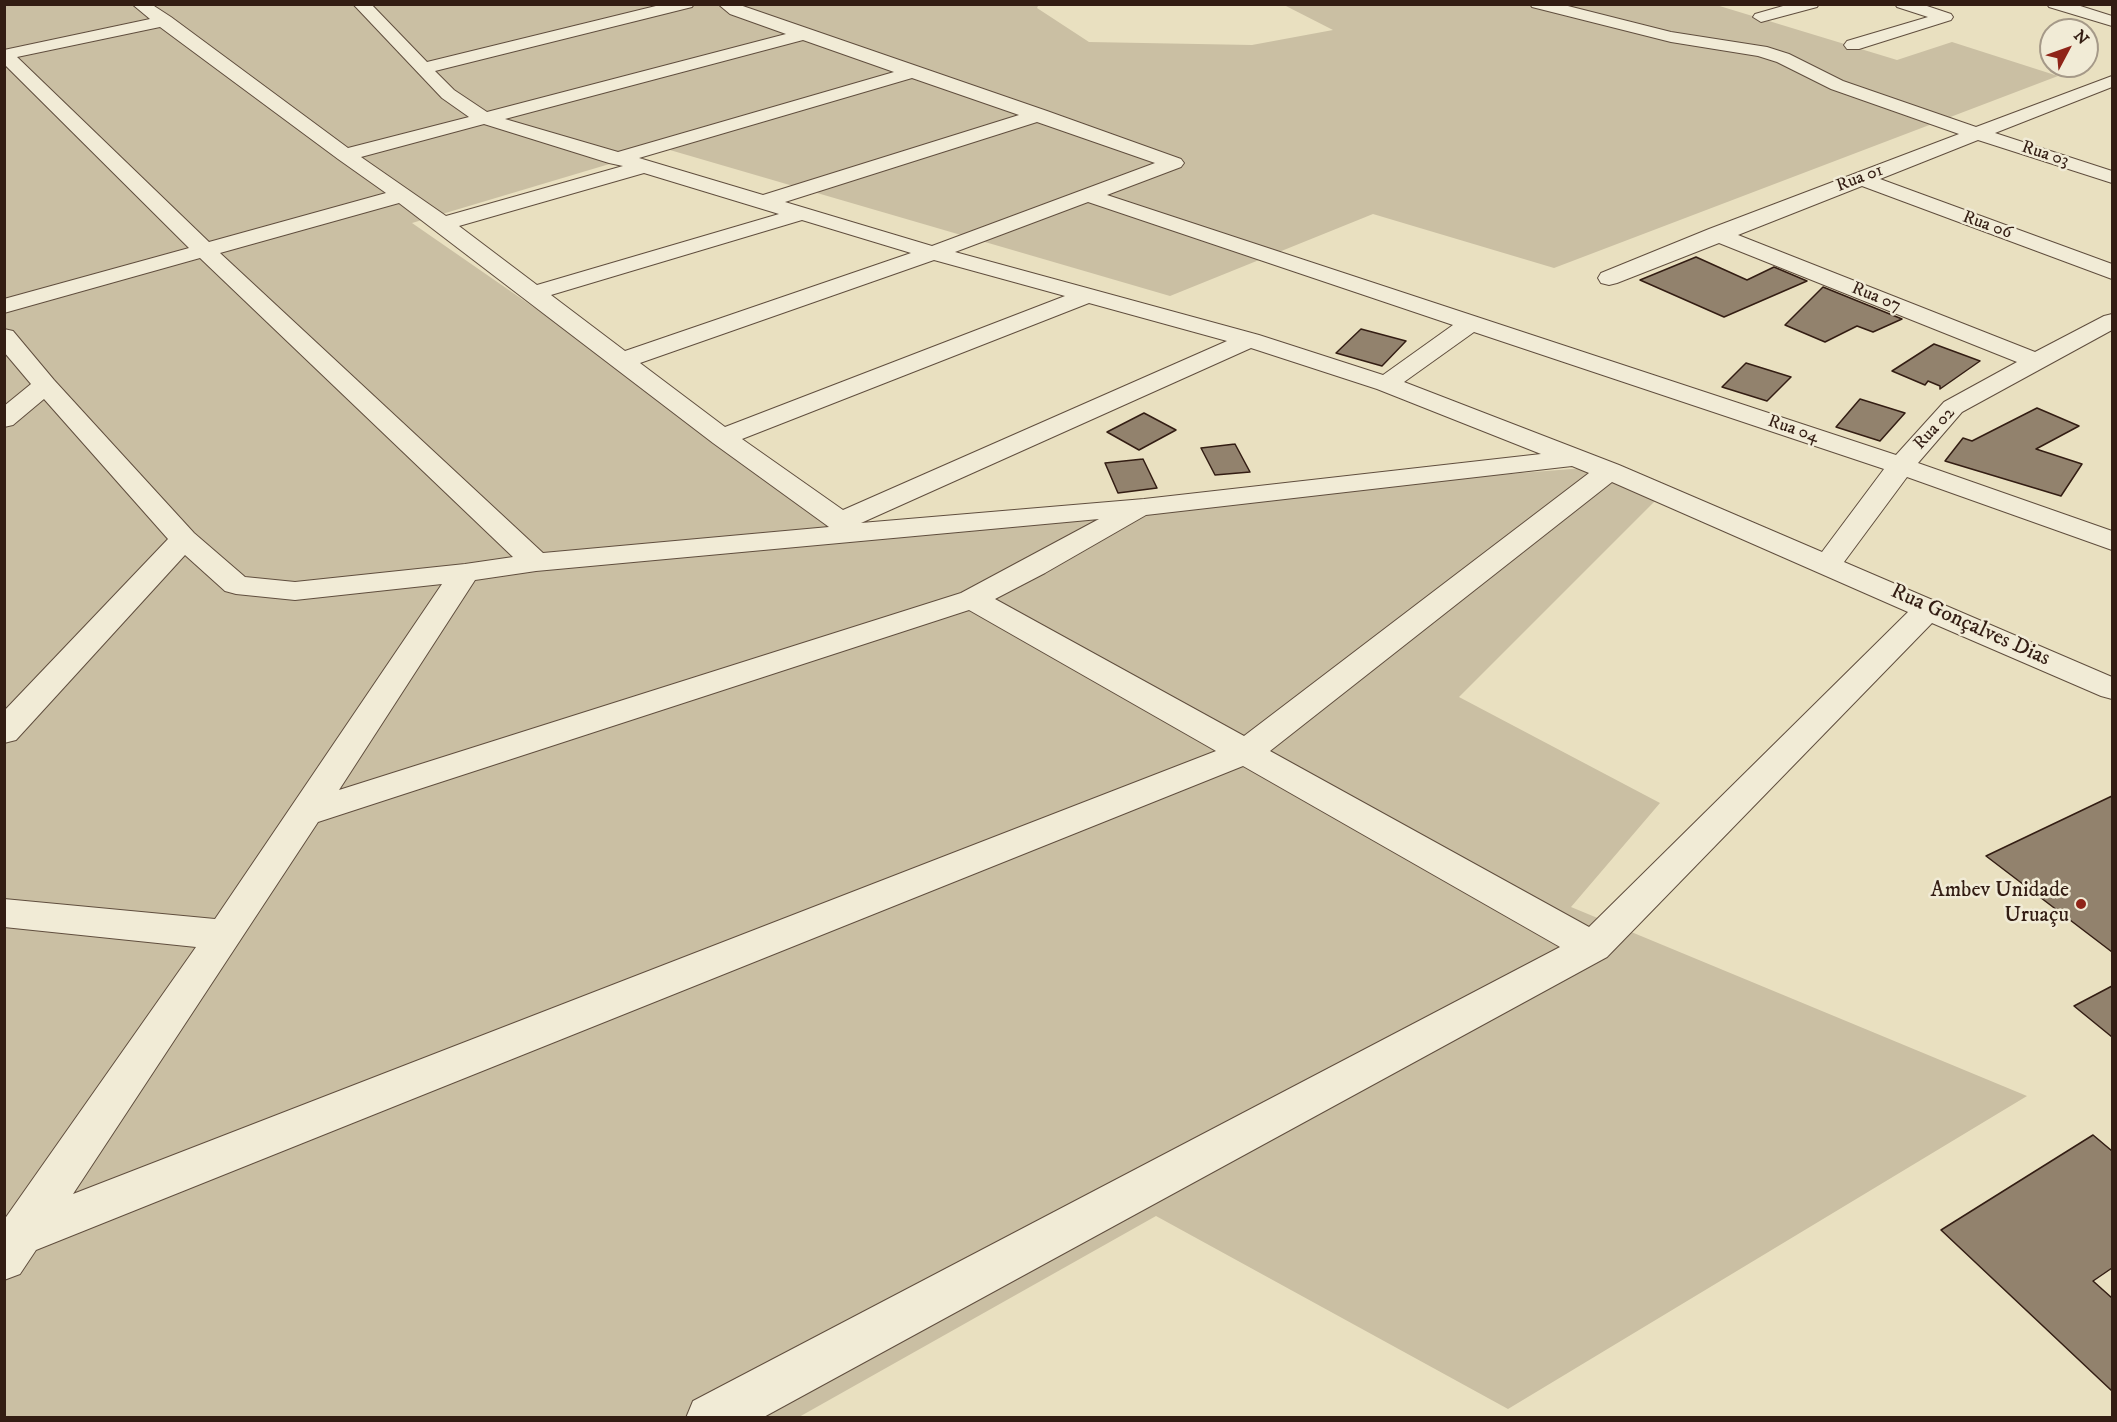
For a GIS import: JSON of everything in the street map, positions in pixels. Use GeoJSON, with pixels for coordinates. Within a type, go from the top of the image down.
{"type":"FeatureCollection","features":[{"type":"Feature","properties":{"kind":"street"},"geometry":{"type":"LineString","coordinates":[[140,4],[443,224],[722,436],[849,526]]}},
{"type":"Feature","properties":{"kind":"street"},"geometry":{"type":"LineString","coordinates":[[361,4],[448,94],[483,118]]}},
{"type":"Feature","properties":{"kind":"street"},"geometry":{"type":"LineString","coordinates":[[424,68],[686,4]]}},
{"type":"Feature","properties":{"kind":"street"},"geometry":{"type":"LineString","coordinates":[[624,360],[933,253],[1174,163],[736,11],[726,4]]}},
{"type":"Feature","properties":{"kind":"street","name":"Rua 03"},"geometry":{"type":"LineString","coordinates":[[1538,4],[1671,37],[1761,51],[1783,58],[1837,85],[1977,134],[2112,177]]}},
{"type":"Feature","properties":{"kind":"street"},"geometry":{"type":"LineString","coordinates":[[1761,17],[1811,4]]}},
{"type":"Feature","properties":{"kind":"street"},"geometry":{"type":"LineString","coordinates":[[1853,45],[1945,17],[1904,4]]}},
{"type":"Feature","properties":{"kind":"street"},"geometry":{"type":"LineString","coordinates":[[2055,4],[2112,21]]}},
{"type":"Feature","properties":{"kind":"street"},"geometry":{"type":"LineString","coordinates":[[574,12],[592,26]]}},
{"type":"Feature","properties":{"kind":"street"},"geometry":{"type":"LineString","coordinates":[[5,55],[165,21]]}},
{"type":"Feature","properties":{"kind":"street"},"geometry":{"type":"LineString","coordinates":[[345,155],[804,34]]}},
{"type":"Feature","properties":{"kind":"street"},"geometry":{"type":"LineString","coordinates":[[5,55],[205,251],[536,562]]}},
{"type":"Feature","properties":{"kind":"street"},"geometry":{"type":"LineString","coordinates":[[616,159],[916,72]]}},
{"type":"Feature","properties":{"kind":"street","name":"Rua 01"},"geometry":{"type":"LineString","coordinates":[[1609,278],[1977,134],[2103,91],[2112,81]]}},
{"type":"Feature","properties":{"kind":"street"},"geometry":{"type":"LineString","coordinates":[[764,202],[1040,115]]}},
{"type":"Feature","properties":{"kind":"street","name":"Rua Gonçalves Dias"},"geometry":{"type":"LineString","coordinates":[[483,118],[933,253],[1250,340],[1386,384],[1609,471],[2112,689]]}},
{"type":"Feature","properties":{"kind":"street"},"geometry":{"type":"LineString","coordinates":[[443,224],[642,167]]}},
{"type":"Feature","properties":{"kind":"street","name":"Rua 06"},"geometry":{"type":"LineString","coordinates":[[1861,179],[2112,272]]}},
{"type":"Feature","properties":{"kind":"street"},"geometry":{"type":"LineString","coordinates":[[4,306],[403,195]]}},
{"type":"Feature","properties":{"kind":"street","name":"Rua 04"},"geometry":{"type":"LineString","coordinates":[[1090,196],[1901,466],[2112,541]]}},
{"type":"Feature","properties":{"kind":"street"},"geometry":{"type":"LineString","coordinates":[[533,293],[801,214]]}},
{"type":"Feature","properties":{"kind":"street","name":"Rua 07"},"geometry":{"type":"LineString","coordinates":[[1717,234],[2035,361]]}},
{"type":"Feature","properties":{"kind":"street"},"geometry":{"type":"LineString","coordinates":[[722,436],[1087,296]]}},
{"type":"Feature","properties":{"kind":"street","name":"Rua 02"},"geometry":{"type":"LineString","coordinates":[[1828,564],[1901,466],[1953,407],[2112,321]]}},
{"type":"Feature","properties":{"kind":"street"},"geometry":{"type":"LineString","coordinates":[[1386,384],[1472,322]]}},
{"type":"Feature","properties":{"kind":"street"},"geometry":{"type":"LineString","coordinates":[[849,526],[1250,340]]}},
{"type":"Feature","properties":{"kind":"street"},"geometry":{"type":"LineString","coordinates":[[8,345],[184,540],[236,585],[295,591],[465,573],[536,562],[849,526],[1144,507],[1572,458]]}},
{"type":"Feature","properties":{"kind":"street"},"geometry":{"type":"LineString","coordinates":[[4,419],[45,385]]}},
{"type":"Feature","properties":{"kind":"street"},"geometry":{"type":"LineString","coordinates":[[13,1247],[1246,752],[1609,471]]}},
{"type":"Feature","properties":{"kind":"street"},"geometry":{"type":"LineString","coordinates":[[304,814],[972,599],[1144,507]]}},
{"type":"Feature","properties":{"kind":"street"},"geometry":{"type":"LineString","coordinates":[[4,732],[184,540]]}},
{"type":"Feature","properties":{"kind":"street"},"geometry":{"type":"LineString","coordinates":[[13,1247],[225,935],[465,573]]}},
{"type":"Feature","properties":{"kind":"street"},"geometry":{"type":"LineString","coordinates":[[972,599],[1593,947]]}},
{"type":"Feature","properties":{"kind":"street"},"geometry":{"type":"LineString","coordinates":[[711,1418],[1593,947],[1929,608]]}},
{"type":"Feature","properties":{"kind":"street"},"geometry":{"type":"LineString","coordinates":[[4,913],[225,935]]}},
{"type":"Feature","properties":{"kind":"shaded area"},"geometry":{"type":"Polygon","coordinates":[[[1039,4],[1037,8],[1089,42],[1252,45],[1333,30],[1284,5],[1713,4],[1897,60],[1952,42],[2039,70],[2039,78],[2053,78],[1554,268],[1373,214],[1170,296],[663,148],[412,223],[850,526],[1584,468],[1656,500],[1459,697],[1660,803],[1571,907],[2027,1096],[1508,1409],[1156,1216],[799,1417],[5,1418],[5,5],[1039,4]]]}},
{"type":"Feature","properties":{"kind":"building"},"geometry":{"type":"Polygon","coordinates":[[[1696,257],[1747,280],[1774,267],[1807,281],[1724,317],[1640,280],[1696,257]]]}},
{"type":"Feature","properties":{"kind":"building"},"geometry":{"type":"Polygon","coordinates":[[[1823,287],[1902,319],[1873,332],[1857,326],[1825,342],[1785,325],[1823,287]]]}},
{"type":"Feature","properties":{"kind":"building"},"geometry":{"type":"Polygon","coordinates":[[[1361,329],[1406,341],[1382,366],[1336,353],[1361,329]]]}},
{"type":"Feature","properties":{"kind":"building"},"geometry":{"type":"Polygon","coordinates":[[[1934,344],[1980,361],[1940,389],[1940,386],[1928,381],[1925,385],[1892,371],[1934,344]]]}},
{"type":"Feature","properties":{"kind":"building"},"geometry":{"type":"Polygon","coordinates":[[[1746,363],[1791,377],[1767,401],[1722,387],[1746,363]]]}},
{"type":"Feature","properties":{"kind":"building"},"geometry":{"type":"Polygon","coordinates":[[[1860,399],[1905,413],[1880,441],[1836,427],[1860,399]]]}},
{"type":"Feature","properties":{"kind":"building"},"geometry":{"type":"Polygon","coordinates":[[[2037,408],[2079,426],[2036,449],[2082,464],[2061,496],[1945,461],[1963,438],[1972,441],[2037,408]]]}},
{"type":"Feature","properties":{"kind":"building"},"geometry":{"type":"Polygon","coordinates":[[[1144,413],[1176,430],[1139,450],[1107,432],[1144,413]]]}},
{"type":"Feature","properties":{"kind":"building"},"geometry":{"type":"Polygon","coordinates":[[[1235,444],[1250,472],[1215,475],[1201,448],[1235,444]]]}},
{"type":"Feature","properties":{"kind":"building"},"geometry":{"type":"Polygon","coordinates":[[[1143,459],[1157,488],[1118,493],[1105,463],[1143,459]]]}},
{"type":"Feature","properties":{"kind":"building","name":"Ambev Unidade Uruaçu"},"geometry":{"type":"Polygon","coordinates":[[[2112,796],[2112,952],[1986,856],[2112,796]]]}},
{"type":"Feature","properties":{"kind":"building"},"geometry":{"type":"Polygon","coordinates":[[[2112,986],[2112,1037],[2074,1006],[2112,986]]]}},
{"type":"Feature","properties":{"kind":"building"},"geometry":{"type":"Polygon","coordinates":[[[2093,1135],[2112,1151],[2112,1268],[2093,1281],[2112,1298],[2112,1391],[1941,1230],[2093,1135]]]}},
{"type":"Feature","properties":{"kind":"place","name":"Ambev Unidade Uruaçu"},"geometry":{"type":"Point","coordinates":[2081,904]}}]}
